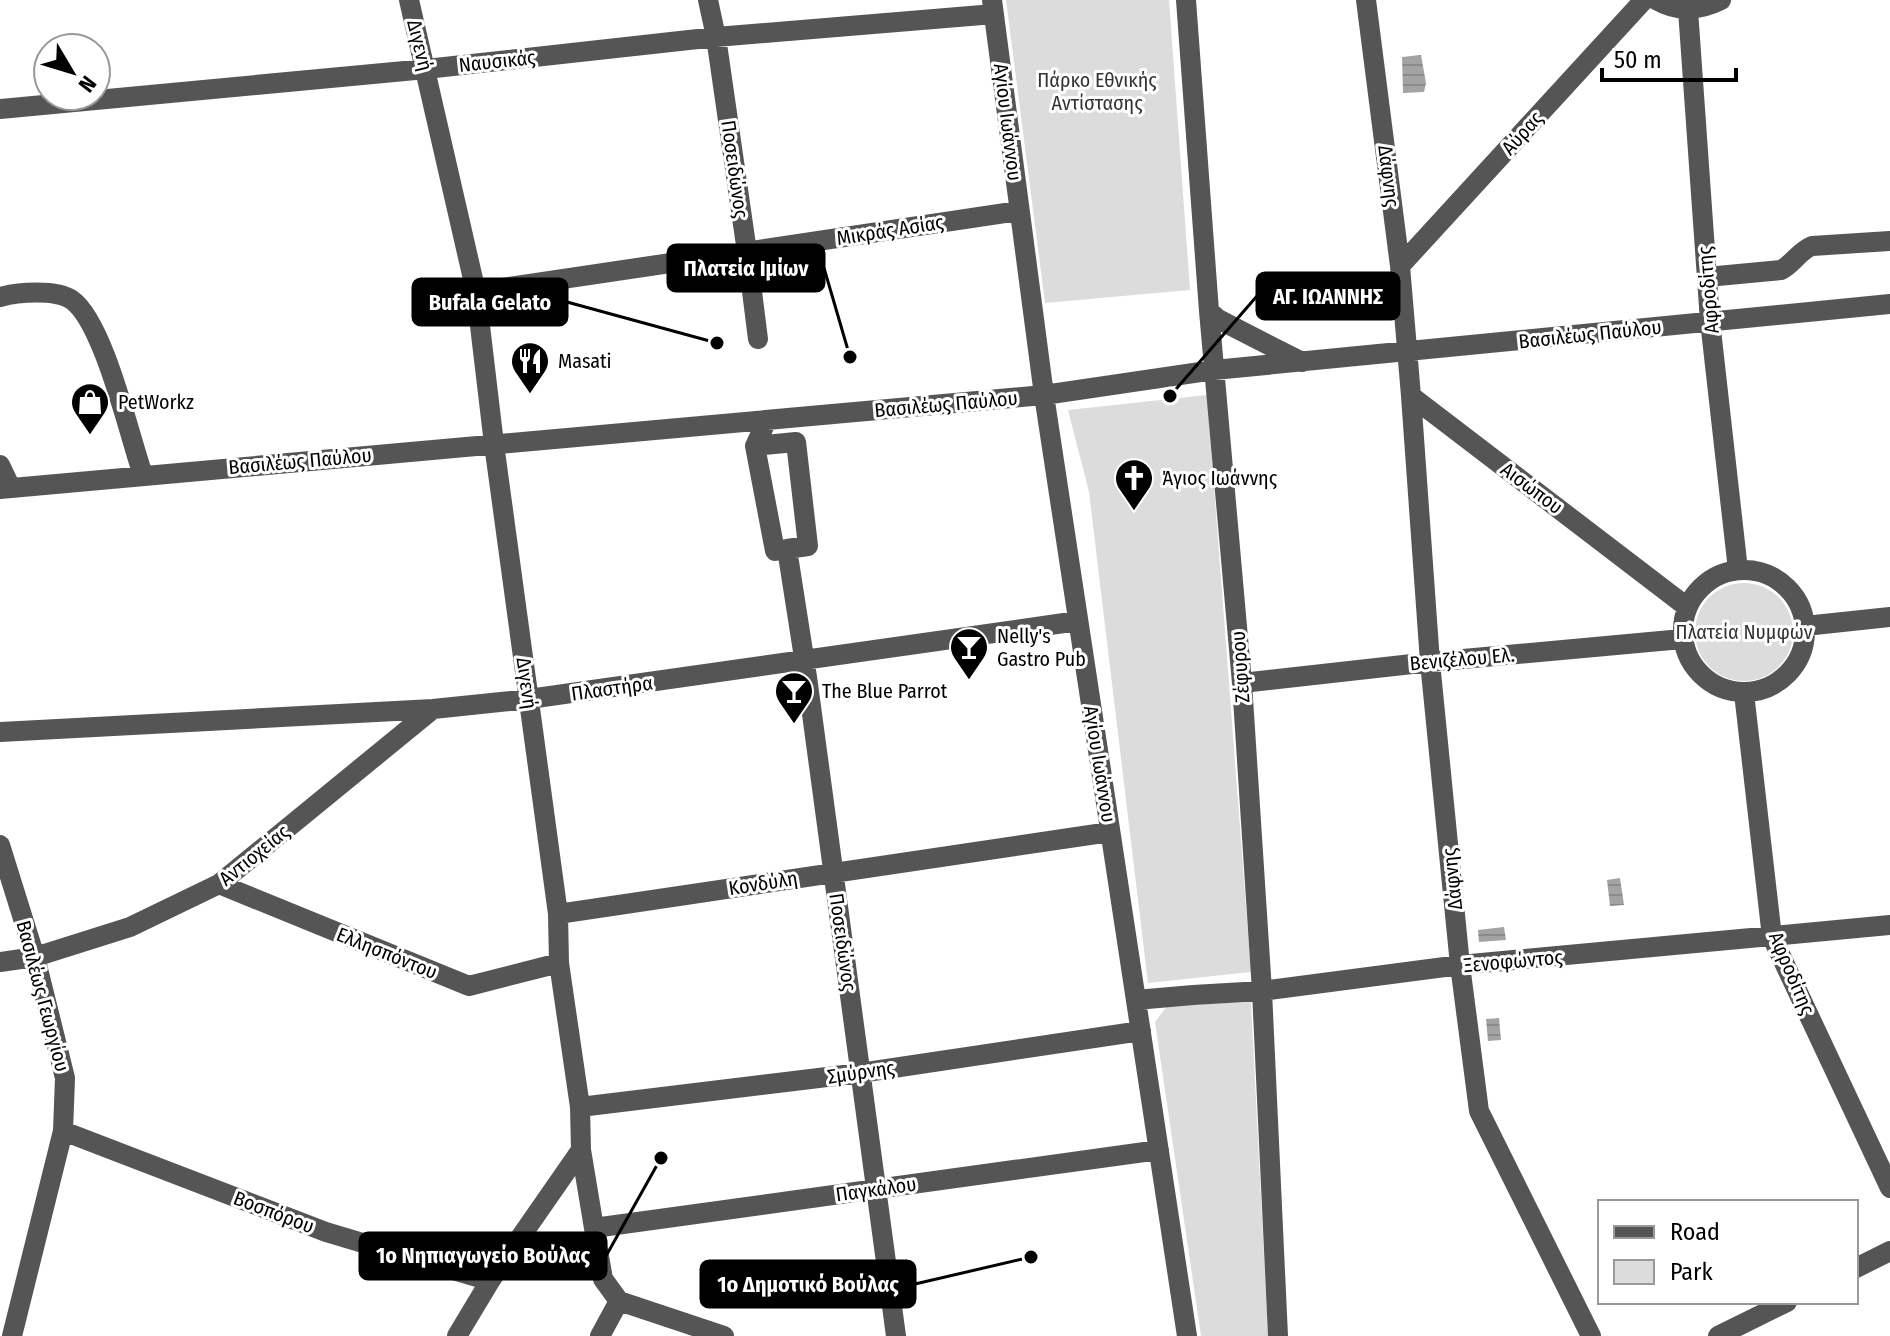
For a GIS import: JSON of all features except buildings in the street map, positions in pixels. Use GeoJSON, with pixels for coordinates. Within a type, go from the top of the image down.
{"type":"FeatureCollection","features":[{"type":"Feature","properties":{"kind":"street","name":"Διγενή"},"geometry":{"type":"LineString","coordinates":[[409,0],[476,292],[558,914],[559,963],[580,1107],[581,1150],[603,1279],[619,1301]]}},
{"type":"Feature","properties":{"kind":"street","name":"Ποσειδώνος"},"geometry":{"type":"LineString","coordinates":[[708,0],[716,37],[758,339]]}},
{"type":"Feature","properties":{"kind":"street","name":"Ζέφυρου"},"geometry":{"type":"LineString","coordinates":[[1186,0],[1209,311],[1242,683],[1262,991],[1278,1336]]}},
{"type":"Feature","properties":{"kind":"street","name":"Δάφνης"},"geometry":{"type":"LineString","coordinates":[[1366,0],[1400,266],[1407,353]]}},
{"type":"Feature","properties":{"kind":"street","name":"Αύρας"},"geometry":{"type":"LineString","coordinates":[[1400,266],[1644,0]]}},
{"type":"Feature","properties":{"kind":"street"},"geometry":{"type":"LineString","coordinates":[[1656,0],[1667,6],[1688,10],[1700,9],[1721,0]]}},
{"type":"Feature","properties":{"kind":"street","name":"Ναυσικάς"},"geometry":{"type":"LineString","coordinates":[[0,109],[426,69],[993,7]]}},
{"type":"Feature","properties":{"kind":"street","name":"Αγίου Ιωάννου"},"geometry":{"type":"LineString","coordinates":[[993,7],[1044,395],[1187,1336]]}},
{"type":"Feature","properties":{"kind":"street","name":"Αφροδίτης"},"geometry":{"type":"LineString","coordinates":[[1688,10],[1710,321],[1738,570]]}},
{"type":"Feature","properties":{"kind":"street","name":"Μικράς Ασίας"},"geometry":{"type":"LineString","coordinates":[[476,292],[1019,211]]}},
{"type":"Feature","properties":{"kind":"street"},"geometry":{"type":"LineString","coordinates":[[1707,277],[1781,270],[1804,249],[1812,246],[1890,241]]}},
{"type":"Feature","properties":{"kind":"street"},"geometry":{"type":"LineString","coordinates":[[0,297],[14,293],[55,294],[71,299],[86,314],[104,353],[143,475]]}},
{"type":"Feature","properties":{"kind":"street","name":"Βασιλέως Παύλου"},"geometry":{"type":"LineString","coordinates":[[6,489],[1044,395],[1214,370],[1890,304]]}},
{"type":"Feature","properties":{"kind":"street"},"geometry":{"type":"LineString","coordinates":[[1209,311],[1218,319],[1302,362]]}},
{"type":"Feature","properties":{"kind":"street"},"geometry":{"type":"LineString","coordinates":[[1407,353],[1411,396]]}},
{"type":"Feature","properties":{"kind":"street","name":"Δάφνης"},"geometry":{"type":"LineString","coordinates":[[1411,396],[1430,662],[1460,965],[1479,1111],[1591,1336]]}},
{"type":"Feature","properties":{"kind":"street","name":"Αισώπου"},"geometry":{"type":"LineString","coordinates":[[1411,396],[1687,607]]}},
{"type":"Feature","properties":{"kind":"street"},"geometry":{"type":"LineString","coordinates":[[755,446],[767,420]]}},
{"type":"Feature","properties":{"kind":"street"},"geometry":{"type":"LineString","coordinates":[[755,446],[796,442],[808,546],[787,549]]}},
{"type":"Feature","properties":{"kind":"street","name":"Ποσειδώνος"},"geometry":{"type":"LineString","coordinates":[[755,446],[775,551],[787,549],[896,1336]]}},
{"type":"Feature","properties":{"kind":"street"},"geometry":{"type":"LineString","coordinates":[[0,465],[6,489]]}},
{"type":"Feature","properties":{"kind":"street"},"geometry":{"type":"LineString","coordinates":[[1738,570],[1756,571],[1774,577],[1788,588],[1799,604],[1805,626],[1804,645],[1797,663],[1785,678],[1769,688],[1744,693],[1722,689],[1703,678],[1689,661],[1682,639],[1687,607],[1695,593],[1707,582],[1738,570]]}},
{"type":"Feature","properties":{"kind":"street"},"geometry":{"type":"LineString","coordinates":[[1805,626],[1890,617]]}},
{"type":"Feature","properties":{"kind":"street","name":"Πλαστήρα"},"geometry":{"type":"LineString","coordinates":[[0,732],[433,709],[529,699],[1078,621]]}},
{"type":"Feature","properties":{"kind":"street","name":"Βενιζέλου Ελ."},"geometry":{"type":"LineString","coordinates":[[1242,683],[1682,639]]}},
{"type":"Feature","properties":{"kind":"street","name":"Αφροδίτης"},"geometry":{"type":"LineString","coordinates":[[1744,693],[1772,937],[1890,1188]]}},
{"type":"Feature","properties":{"kind":"street","name":"Αντιοχείας"},"geometry":{"type":"LineString","coordinates":[[0,962],[35,957],[130,927],[219,884],[433,709]]}},
{"type":"Feature","properties":{"kind":"street","name":"Κονδύλη"},"geometry":{"type":"LineString","coordinates":[[558,914],[1110,832]]}},
{"type":"Feature","properties":{"kind":"street","name":"Βασιλέως Γεωργίου"},"geometry":{"type":"LineString","coordinates":[[0,845],[35,957],[65,1078],[63,1131],[12,1336]]}},
{"type":"Feature","properties":{"kind":"street","name":"Ελλησπόντου"},"geometry":{"type":"LineString","coordinates":[[219,884],[469,986],[559,963]]}},
{"type":"Feature","properties":{"kind":"street","name":"Ξενοφώντος"},"geometry":{"type":"LineString","coordinates":[[1136,1000],[1262,991],[1460,965],[1890,925]]}},
{"type":"Feature","properties":{"kind":"street","name":"Σμύρνης"},"geometry":{"type":"LineString","coordinates":[[580,1107],[860,1073],[1141,1031]]}},
{"type":"Feature","properties":{"kind":"street","name":"Βοσπόρου"},"geometry":{"type":"LineString","coordinates":[[63,1131],[326,1232],[490,1281]]}},
{"type":"Feature","properties":{"kind":"street"},"geometry":{"type":"LineString","coordinates":[[457,1336],[490,1281],[581,1150]]}},
{"type":"Feature","properties":{"kind":"street","name":"Παγκάλου"},"geometry":{"type":"LineString","coordinates":[[594,1228],[1159,1150]]}},
{"type":"Feature","properties":{"kind":"street"},"geometry":{"type":"LineString","coordinates":[[1858,1267],[1890,1251]]}},
{"type":"Feature","properties":{"kind":"street"},"geometry":{"type":"LineString","coordinates":[[600,1336],[619,1301],[724,1336]]}},
{"type":"Feature","properties":{"kind":"street"},"geometry":{"type":"LineString","coordinates":[[1718,1336],[1783,1304]]}},
{"type":"Feature","properties":{"kind":"green space","name":"Πάρκο Εθνικής Αντίστασης"},"geometry":{"type":"Polygon","coordinates":[[[1006,0],[1169,0],[1190,290],[1045,303],[1006,0]]]}},
{"type":"Feature","properties":{"kind":"green space"},"geometry":{"type":"Polygon","coordinates":[[[1207,395],[1251,972],[1148,983],[1089,492],[1068,410],[1207,395]]]}},
{"type":"Feature","properties":{"kind":"green space","name":"Πλατεία Νυμφών"},"geometry":{"type":"Polygon","coordinates":[[[1744,583],[1763,587],[1778,598],[1789,613],[1793,632],[1789,651],[1778,666],[1763,677],[1744,681],[1725,677],[1710,666],[1699,651],[1695,632],[1699,613],[1710,598],[1725,587],[1744,583]]]}},
{"type":"Feature","properties":{"kind":"green space"},"geometry":{"type":"Polygon","coordinates":[[[1251,1002],[1268,1336],[1201,1336],[1155,1022],[1167,1006],[1251,1002]]]}},
{"type":"Feature","properties":{"kind":"shaded area"},"geometry":{"type":"Polygon","coordinates":[[[1421,55],[1426,83],[1424,92],[1403,93],[1402,57],[1421,55]]]}},
{"type":"Feature","properties":{"kind":"shaded area"},"geometry":{"type":"Polygon","coordinates":[[[1620,878],[1624,905],[1610,906],[1607,880],[1620,878]]]}},
{"type":"Feature","properties":{"kind":"shaded area"},"geometry":{"type":"Polygon","coordinates":[[[1504,927],[1506,940],[1479,942],[1478,930],[1504,927]]]}},
{"type":"Feature","properties":{"kind":"shaded area"},"geometry":{"type":"Polygon","coordinates":[[[1499,1018],[1501,1040],[1488,1041],[1486,1019],[1499,1018]]]}},
{"type":"Feature","properties":{"kind":"place","name":"Bufala Gelato"},"geometry":{"type":"Point","coordinates":[717,343]}},
{"type":"Feature","properties":{"kind":"place","name":"Πλατεία Ιμίων"},"geometry":{"type":"Point","coordinates":[850,357]}},
{"type":"Feature","properties":{"kind":"place","name":"Masati"},"geometry":{"type":"Point","coordinates":[530,395]}},
{"type":"Feature","properties":{"kind":"place","name":"ΑΓ. ΙΩΑΝΝΗΣ"},"geometry":{"type":"Point","coordinates":[1170,396]}},
{"type":"Feature","properties":{"kind":"place","name":"PetWorkz"},"geometry":{"type":"Point","coordinates":[90,436]}},
{"type":"Feature","properties":{"kind":"place","name":"Άγιος Ιωάννης"},"geometry":{"type":"Point","coordinates":[1134,512]}},
{"type":"Feature","properties":{"kind":"place","name":"Nelly's Gastro Pub"},"geometry":{"type":"Point","coordinates":[969,681]}},
{"type":"Feature","properties":{"kind":"place","name":"The Blue Parrot"},"geometry":{"type":"Point","coordinates":[794,725]}},
{"type":"Feature","properties":{"kind":"place","name":"1ο Νηπιαγωγείο Βούλας"},"geometry":{"type":"Point","coordinates":[661,1158]}},
{"type":"Feature","properties":{"kind":"place","name":"1ο Δημοτικό Βούλας"},"geometry":{"type":"Point","coordinates":[1031,1257]}}]}
